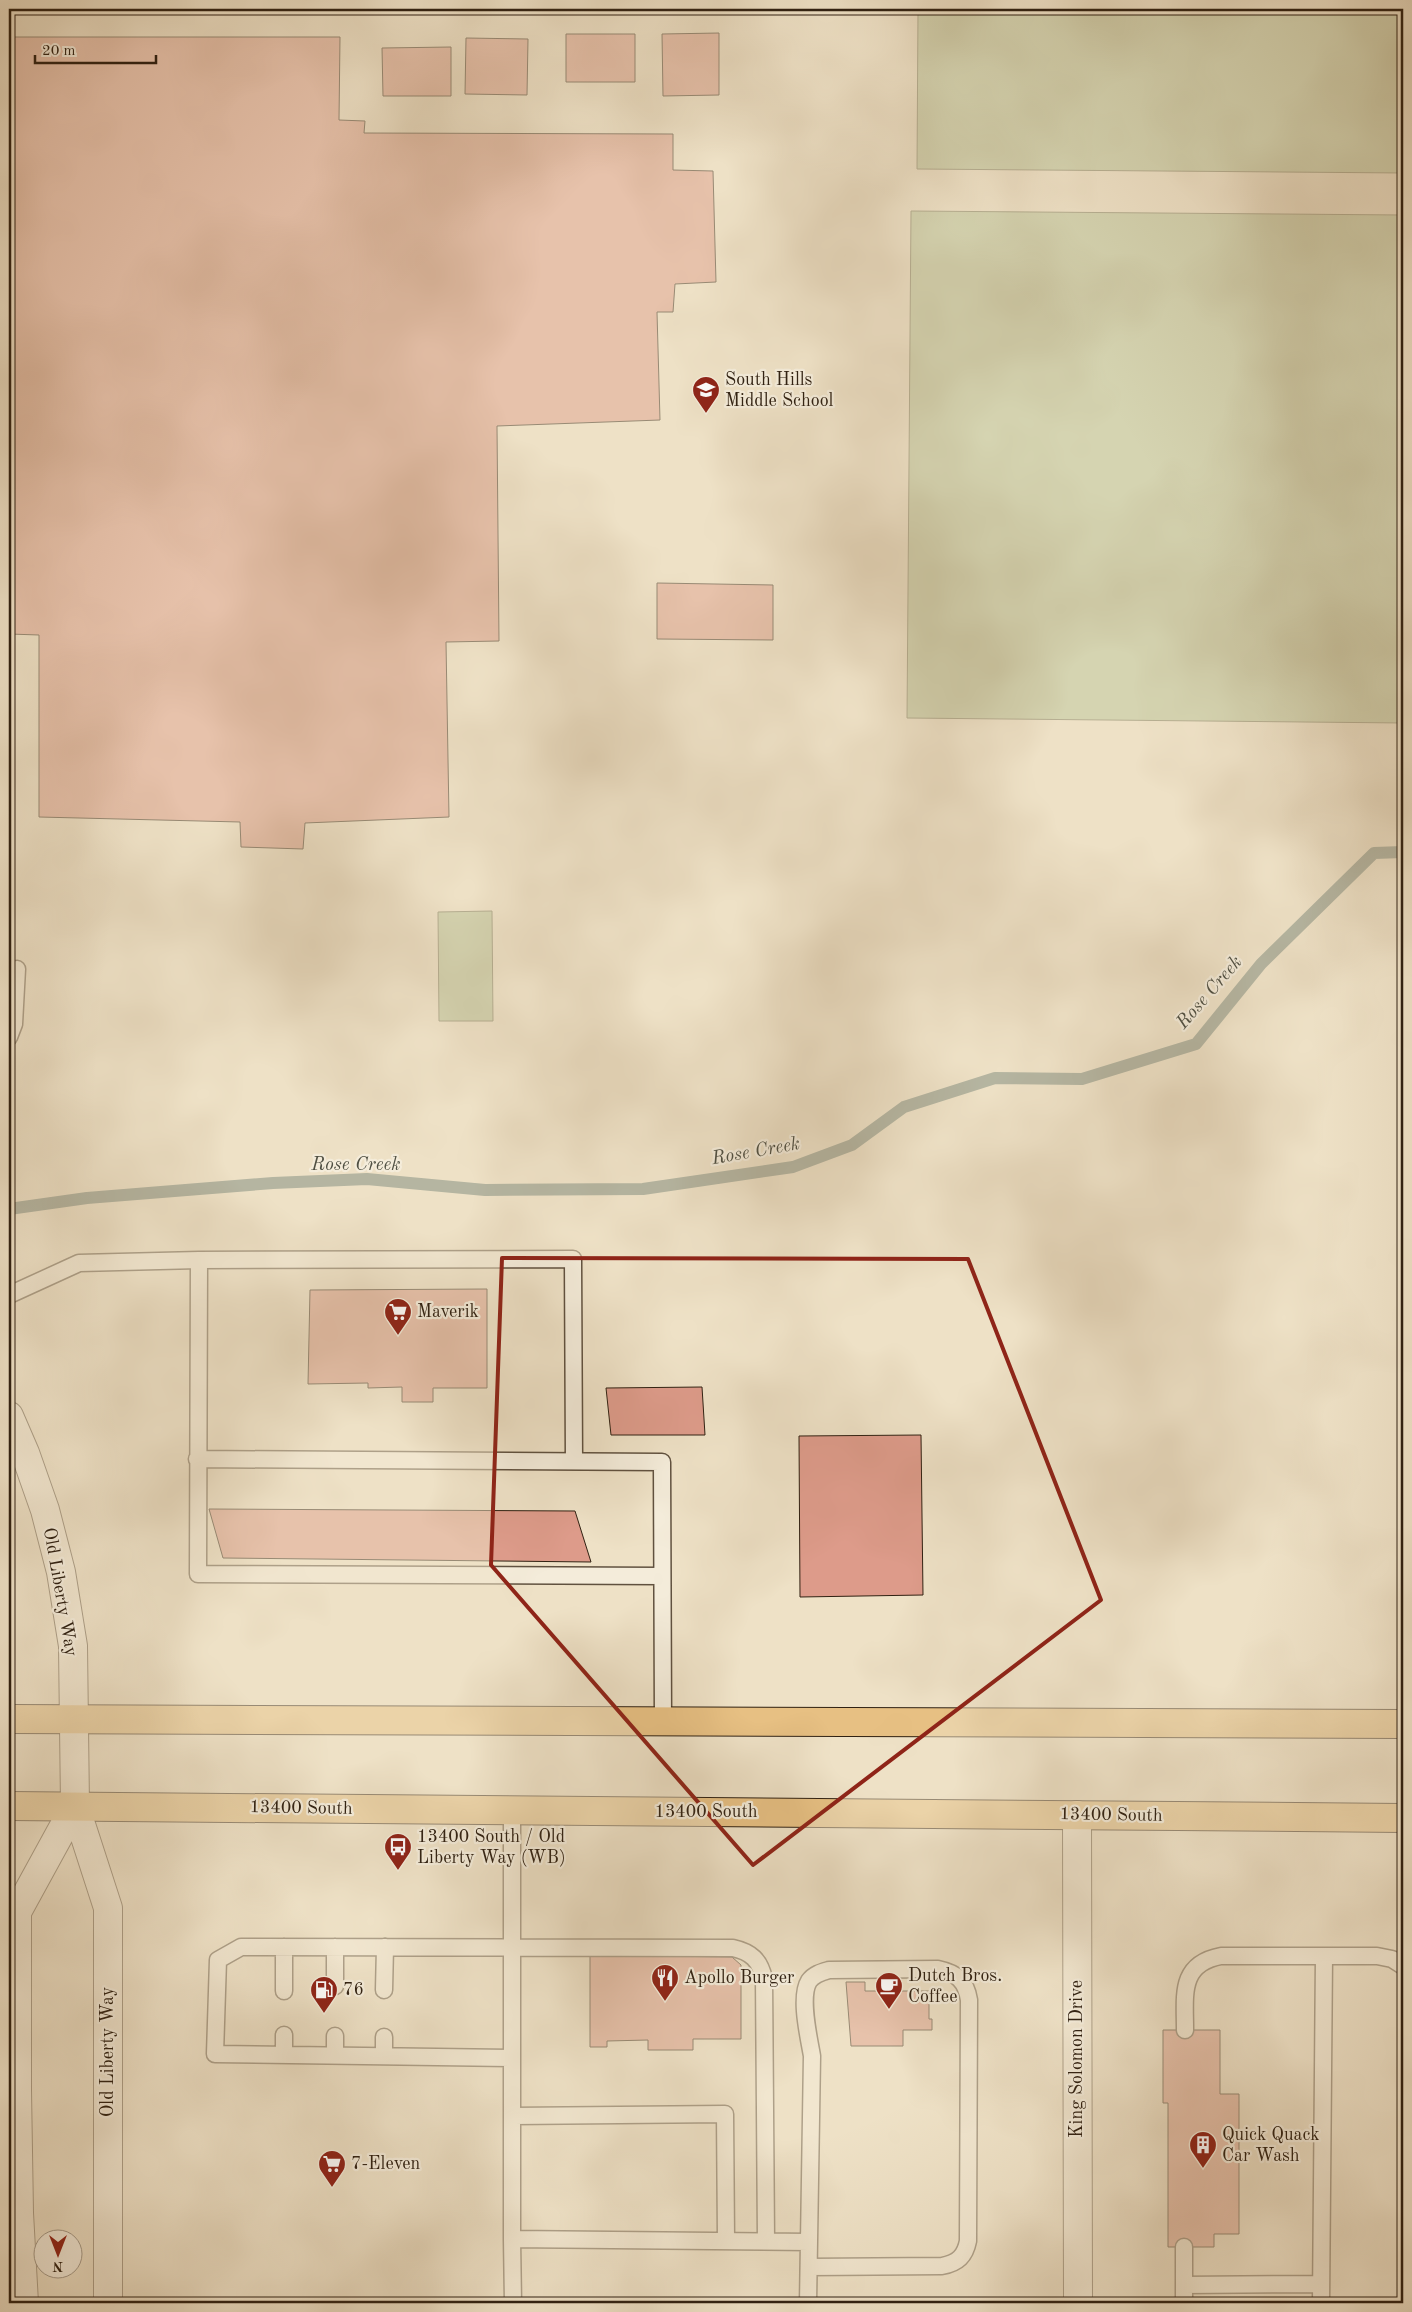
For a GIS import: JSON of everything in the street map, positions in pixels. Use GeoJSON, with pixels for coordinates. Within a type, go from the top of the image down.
{"type":"FeatureCollection","features":[{"type":"Feature","properties":{"kind":"main road"},"geometry":{"type":"LineString","coordinates":[[9,1719],[1403,1724]]}},
{"type":"Feature","properties":{"kind":"main road","name":"13400 South"},"geometry":{"type":"LineString","coordinates":[[9,1806],[1403,1818]]}},
{"type":"Feature","properties":{"kind":"street","name":"Old Liberty Way"},"geometry":{"type":"LineString","coordinates":[[9,1416],[25,1453],[45,1510],[61,1572],[73,1646],[75,1806],[108,1908],[108,2303]]}},
{"type":"Feature","properties":{"kind":"street","name":"Old Liberty Way"},"geometry":{"type":"LineString","coordinates":[[24,2303],[17,2109],[17,1912],[75,1806]]}},
{"type":"Feature","properties":{"kind":"street","name":"King Solomon Drive"},"geometry":{"type":"LineString","coordinates":[[1076,1815],[1078,2303]]}},
{"type":"Feature","properties":{"kind":"lane"},"geometry":{"type":"LineString","coordinates":[[9,1037],[14,1024],[17,969]]}},
{"type":"Feature","properties":{"kind":"lane"},"geometry":{"type":"LineString","coordinates":[[9,1295],[79,1263],[199,1260],[574,1259],[574,1461]]}},
{"type":"Feature","properties":{"kind":"lane"},"geometry":{"type":"LineString","coordinates":[[199,1260],[198,1574],[662,1576]]}},
{"type":"Feature","properties":{"kind":"lane"},"geometry":{"type":"LineString","coordinates":[[197,1459],[662,1462],[663,1722]]}},
{"type":"Feature","properties":{"kind":"lane"},"geometry":{"type":"LineString","coordinates":[[512,1810],[513,2303]]}},
{"type":"Feature","properties":{"kind":"lane"},"geometry":{"type":"LineString","coordinates":[[512,2058],[214,2054],[218,1960],[241,1947],[733,1948],[745,1951],[755,1957],[762,1967],[764,1979],[766,2241]]}},
{"type":"Feature","properties":{"kind":"lane"},"geometry":{"type":"LineString","coordinates":[[284,1947],[284,1991]]}},
{"type":"Feature","properties":{"kind":"lane"},"geometry":{"type":"LineString","coordinates":[[334,1986],[335,1947]]}},
{"type":"Feature","properties":{"kind":"lane"},"geometry":{"type":"LineString","coordinates":[[384,1990],[385,1947]]}},
{"type":"Feature","properties":{"kind":"lane"},"geometry":{"type":"LineString","coordinates":[[1185,2030],[1185,1991],[1188,1978],[1196,1966],[1208,1959],[1221,1956],[1376,1956],[1392,1959],[1403,1966]]}},
{"type":"Feature","properties":{"kind":"lane"},"geometry":{"type":"LineString","coordinates":[[1321,2303],[1324,1956]]}},
{"type":"Feature","properties":{"kind":"lane"},"geometry":{"type":"LineString","coordinates":[[808,2303],[812,2056],[806,2018],[806,1994],[809,1982],[818,1974],[829,1970],[938,1969],[950,1971],[960,1978],[967,1988],[970,2033],[968,2241],[966,2250],[961,2259],[952,2264],[942,2266],[809,2267]]}},
{"type":"Feature","properties":{"kind":"lane"},"geometry":{"type":"LineString","coordinates":[[284,2035],[284,2055]]}},
{"type":"Feature","properties":{"kind":"lane"},"geometry":{"type":"LineString","coordinates":[[334,2036],[334,2055]]}},
{"type":"Feature","properties":{"kind":"lane"},"geometry":{"type":"LineString","coordinates":[[384,2037],[384,2055]]}},
{"type":"Feature","properties":{"kind":"lane"},"geometry":{"type":"LineString","coordinates":[[514,2116],[725,2114],[726,2240]]}},
{"type":"Feature","properties":{"kind":"lane"},"geometry":{"type":"LineString","coordinates":[[512,2239],[809,2242]]}},
{"type":"Feature","properties":{"kind":"lane"},"geometry":{"type":"LineString","coordinates":[[1184,2247],[1184,2303]]}},
{"type":"Feature","properties":{"kind":"lane"},"geometry":{"type":"LineString","coordinates":[[1184,2284],[1321,2284]]}},
{"type":"Feature","properties":{"kind":"highlighted area"},"geometry":{"type":"Polygon","coordinates":[[[502,1258],[968,1259],[1101,1600],[753,1865],[491,1565],[502,1258]]]}},
{"type":"Feature","properties":{"kind":"green space"},"geometry":{"type":"Polygon","coordinates":[[[918,9],[1403,9],[1403,173],[917,169],[918,9]]]}},
{"type":"Feature","properties":{"kind":"green space"},"geometry":{"type":"Polygon","coordinates":[[[911,211],[1403,215],[1403,723],[907,718],[911,211]]]}},
{"type":"Feature","properties":{"kind":"green space"},"geometry":{"type":"Polygon","coordinates":[[[492,911],[493,1021],[439,1021],[438,912],[492,911]]]}},
{"type":"Feature","properties":{"kind":"building"},"geometry":{"type":"Polygon","coordinates":[[[719,33],[719,95],[663,96],[662,34],[719,33]]]}},
{"type":"Feature","properties":{"kind":"building"},"geometry":{"type":"Polygon","coordinates":[[[566,34],[635,34],[635,82],[566,82],[566,34]]]}},
{"type":"Feature","properties":{"kind":"building"},"geometry":{"type":"Polygon","coordinates":[[[9,37],[340,37],[339,120],[365,121],[364,133],[673,134],[673,170],[713,171],[716,282],[675,284],[673,312],[657,312],[660,420],[497,426],[499,641],[446,642],[449,817],[305,823],[303,849],[241,847],[240,822],[39,817],[39,635],[9,634],[9,37]]]}},
{"type":"Feature","properties":{"kind":"building"},"geometry":{"type":"Polygon","coordinates":[[[466,38],[528,39],[527,95],[465,94],[466,38]]]}},
{"type":"Feature","properties":{"kind":"building"},"geometry":{"type":"Polygon","coordinates":[[[451,47],[451,96],[383,96],[382,48],[451,47]]]}},
{"type":"Feature","properties":{"kind":"building"},"geometry":{"type":"Polygon","coordinates":[[[657,583],[773,585],[773,640],[657,639],[657,583]]]}},
{"type":"Feature","properties":{"kind":"building","name":"Maverik"},"geometry":{"type":"Polygon","coordinates":[[[487,1289],[487,1388],[433,1388],[433,1402],[402,1402],[402,1387],[368,1388],[368,1383],[308,1384],[310,1290],[487,1289]]]}},
{"type":"Feature","properties":{"kind":"building"},"geometry":{"type":"Polygon","coordinates":[[[702,1387],[705,1435],[611,1435],[606,1388],[702,1387]]]}},
{"type":"Feature","properties":{"kind":"building"},"geometry":{"type":"Polygon","coordinates":[[[921,1435],[923,1595],[800,1597],[799,1436],[921,1435]]]}},
{"type":"Feature","properties":{"kind":"building"},"geometry":{"type":"Polygon","coordinates":[[[209,1509],[575,1511],[591,1562],[223,1558],[209,1509]]]}},
{"type":"Feature","properties":{"kind":"building"},"geometry":{"type":"Polygon","coordinates":[[[1403,1578],[1403,1603],[1398,1602],[1403,1578]]]}},
{"type":"Feature","properties":{"kind":"building","name":"Apollo Burger"},"geometry":{"type":"Polygon","coordinates":[[[590,1955],[732,1957],[741,1965],[741,2039],[693,2039],[693,2050],[648,2050],[648,2040],[607,2041],[607,2047],[590,2047],[590,1955]]]}},
{"type":"Feature","properties":{"kind":"building","name":"Dutch Bros. Coffee"},"geometry":{"type":"Polygon","coordinates":[[[846,1982],[865,1982],[865,1991],[929,1991],[929,2019],[932,2019],[932,2030],[903,2030],[903,2046],[851,2046],[846,1982]]]}},
{"type":"Feature","properties":{"kind":"building","name":"Quick Quack Car Wash"},"geometry":{"type":"Polygon","coordinates":[[[1163,2030],[1220,2030],[1220,2094],[1239,2094],[1239,2234],[1214,2234],[1214,2247],[1168,2247],[1168,2103],[1163,2103],[1163,2030]]]}},
{"type":"Feature","properties":{"kind":"waterway","name":"Rose Creek"},"geometry":{"type":"LineString","coordinates":[[9,1209],[87,1198],[273,1183],[367,1179],[485,1190],[643,1189],[793,1167],[852,1145],[904,1107],[995,1078],[1082,1079],[1196,1044],[1261,964],[1374,853],[1403,852]]}},
{"type":"Feature","properties":{"kind":"place","name":"South Hills Middle School"},"geometry":{"type":"Point","coordinates":[706,414]}},
{"type":"Feature","properties":{"kind":"place","name":"Maverik"},"geometry":{"type":"Point","coordinates":[398,1336]}},
{"type":"Feature","properties":{"kind":"place","name":"13400 South / Old Liberty Way (WB)"},"geometry":{"type":"Point","coordinates":[398,1871]}},
{"type":"Feature","properties":{"kind":"place","name":"Apollo Burger"},"geometry":{"type":"Point","coordinates":[665,2002]}},
{"type":"Feature","properties":{"kind":"place","name":"Dutch Bros. Coffee"},"geometry":{"type":"Point","coordinates":[889,2010]}},
{"type":"Feature","properties":{"kind":"place","name":"76"},"geometry":{"type":"Point","coordinates":[324,2014]}},
{"type":"Feature","properties":{"kind":"place","name":"Quick Quack Car Wash"},"geometry":{"type":"Point","coordinates":[1203,2169]}},
{"type":"Feature","properties":{"kind":"place","name":"7-Eleven"},"geometry":{"type":"Point","coordinates":[332,2188]}}]}
